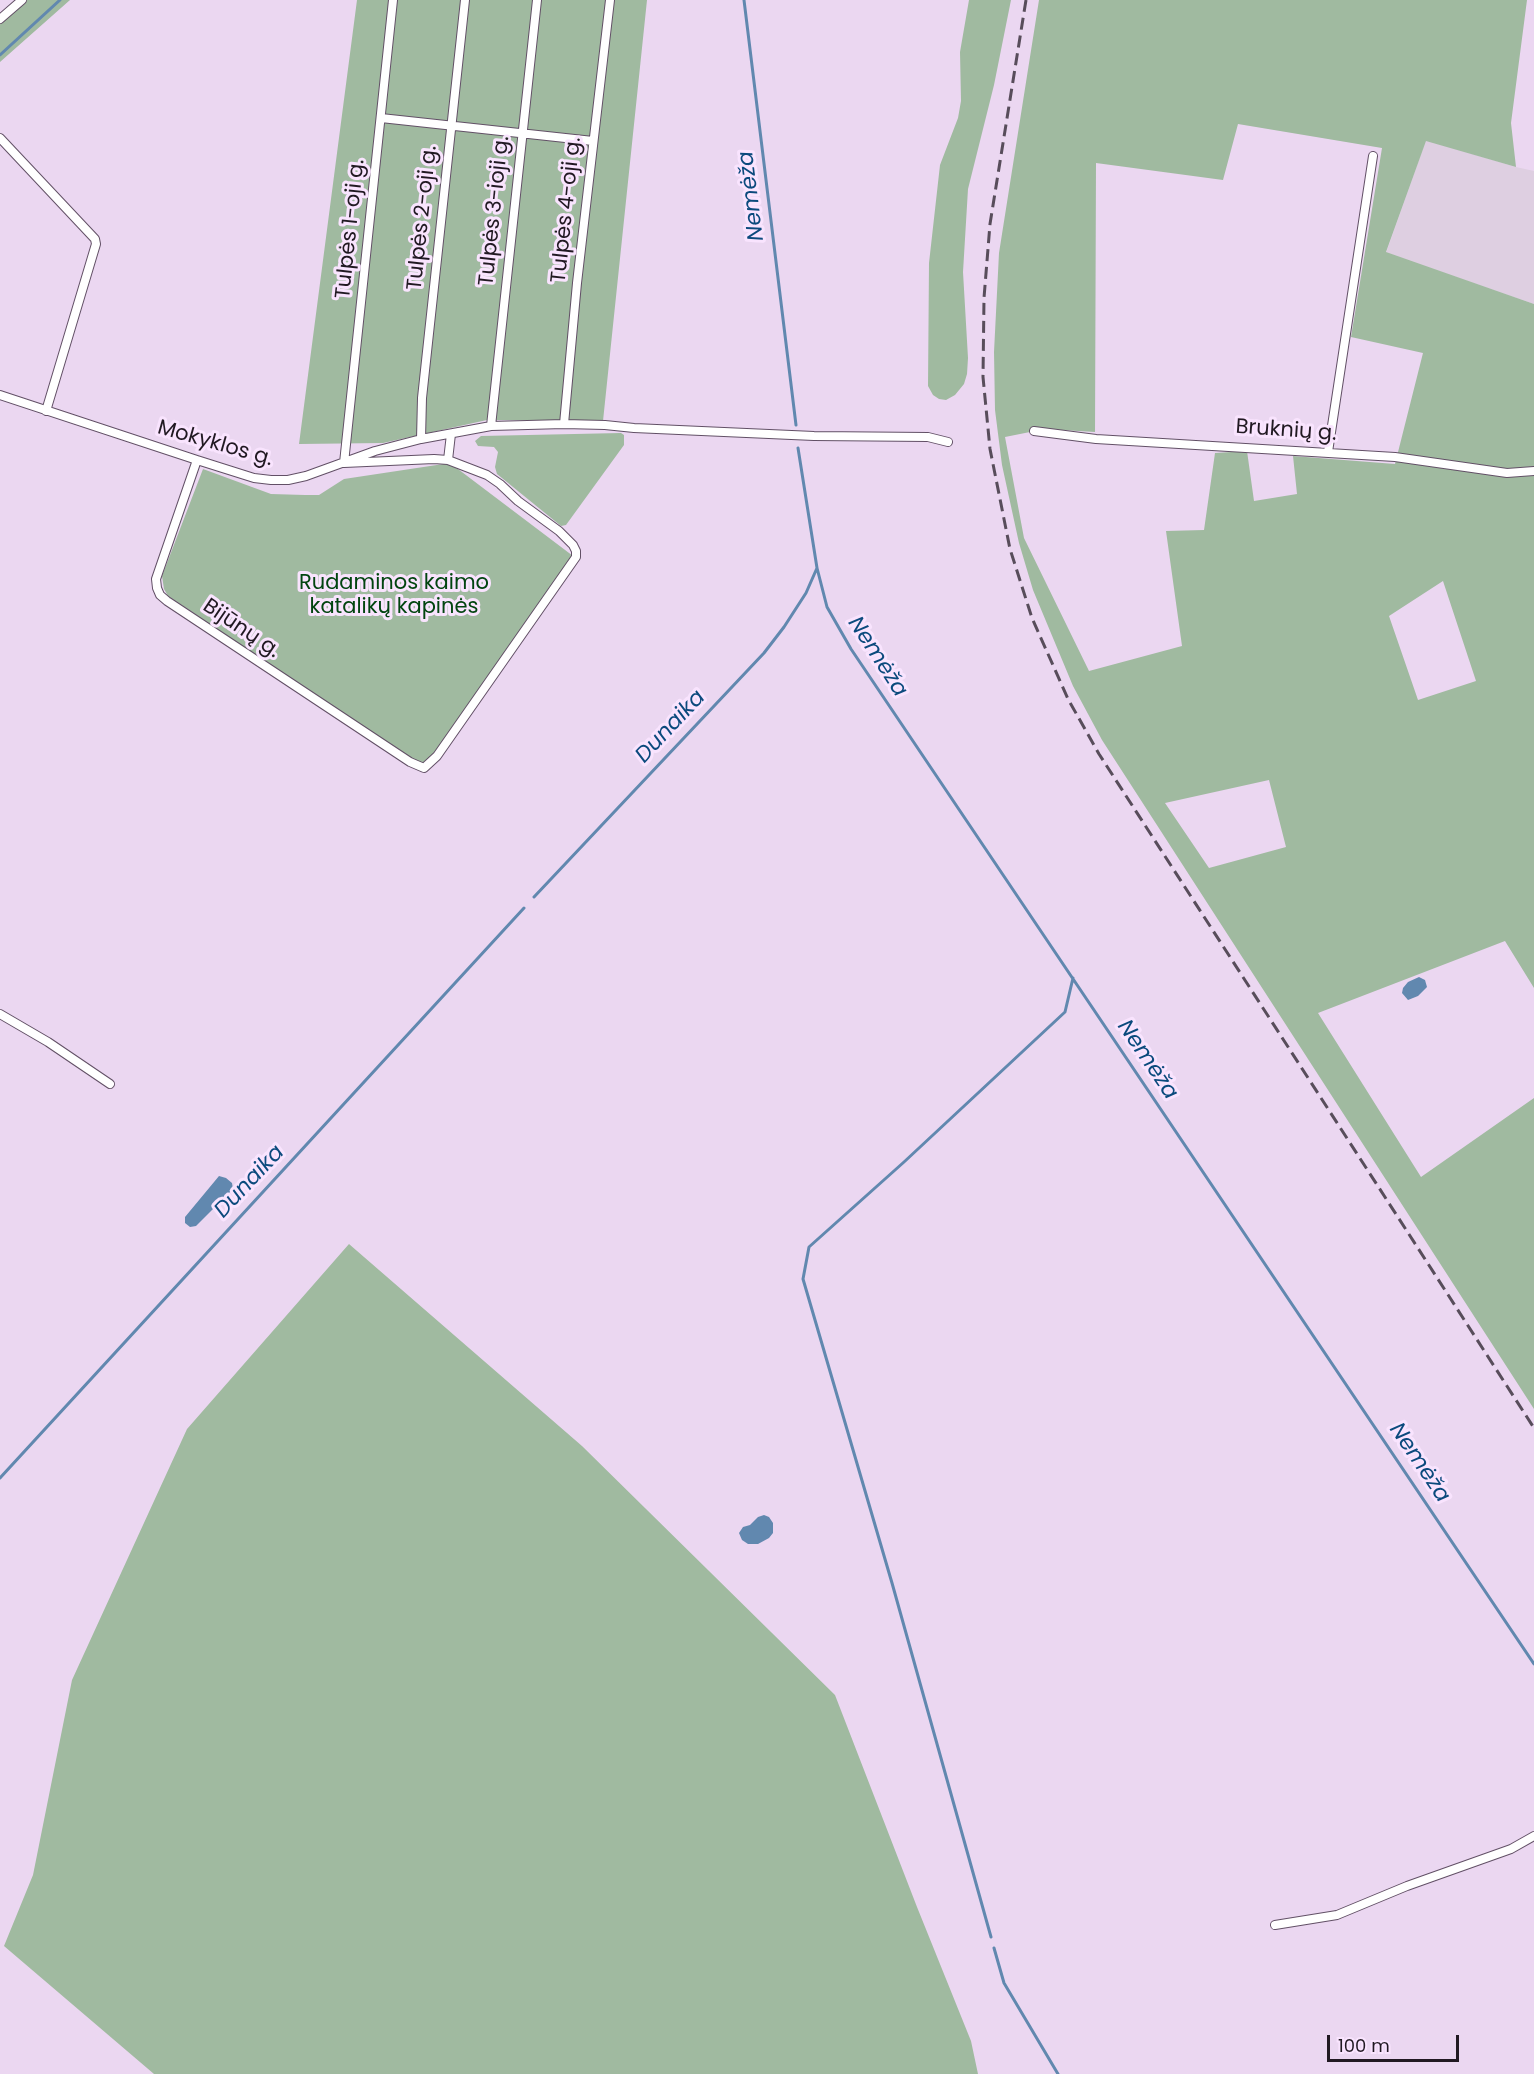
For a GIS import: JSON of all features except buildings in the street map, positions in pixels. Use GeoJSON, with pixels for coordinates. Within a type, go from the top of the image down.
{"type":"FeatureCollection","features":[{"type":"Feature","properties":{"kind":"street"},"geometry":{"type":"LineString","coordinates":[[0,19],[22,0]]}},
{"type":"Feature","properties":{"kind":"street","name":"Tulpės 1-oji g."},"geometry":{"type":"LineString","coordinates":[[344,463],[393,0]]}},
{"type":"Feature","properties":{"kind":"street","name":"Tulpės 2-oji g."},"geometry":{"type":"LineString","coordinates":[[421,440],[422,398],[465,0]]}},
{"type":"Feature","properties":{"kind":"street","name":"Tulpės 3-ioji g."},"geometry":{"type":"LineString","coordinates":[[491,426],[537,0]]}},
{"type":"Feature","properties":{"kind":"street","name":"Tulpės 4-oji g."},"geometry":{"type":"LineString","coordinates":[[564,423],[592,141],[609,0]]}},
{"type":"Feature","properties":{"kind":"street"},"geometry":{"type":"LineString","coordinates":[[381,118],[592,141]]}},
{"type":"Feature","properties":{"kind":"street"},"geometry":{"type":"LineString","coordinates":[[0,138],[94,239],[96,244],[46,411]]}},
{"type":"Feature","properties":{"kind":"street"},"geometry":{"type":"LineString","coordinates":[[1328,452],[1373,156]]}},
{"type":"Feature","properties":{"kind":"street","name":"Mokyklos g."},"geometry":{"type":"LineString","coordinates":[[0,396],[254,478],[271,480],[288,480],[375,451],[491,426],[564,423],[814,436],[928,436],[948,442]]}},
{"type":"Feature","properties":{"kind":"street","name":"Bruknių g."},"geometry":{"type":"LineString","coordinates":[[1034,430],[1096,439],[1395,457],[1507,473],[1534,471]]}},
{"type":"Feature","properties":{"kind":"street"},"geometry":{"type":"LineString","coordinates":[[344,463],[448,460],[452,434]]}},
{"type":"Feature","properties":{"kind":"street","name":"Bijūnų g."},"geometry":{"type":"LineString","coordinates":[[197,460],[156,579],[160,595],[410,762],[424,768],[437,756],[576,557],[573,545],[560,531],[518,501],[500,484],[487,476],[448,460]]}},
{"type":"Feature","properties":{"kind":"street"},"geometry":{"type":"LineString","coordinates":[[0,1014],[48,1042],[110,1084]]}},
{"type":"Feature","properties":{"kind":"street"},"geometry":{"type":"LineString","coordinates":[[1275,1925],[1337,1915],[1407,1886],[1511,1849],[1534,1836]]}},
{"type":"Feature","properties":{"kind":"shaded area"},"geometry":{"type":"Polygon","coordinates":[[[1426,140],[1534,171],[1534,304],[1386,253],[1426,140]]]}},
{"type":"Feature","properties":{"kind":"green space"},"geometry":{"type":"Polygon","coordinates":[[[27,0],[70,0],[0,62],[0,24],[27,0]]]}},
{"type":"Feature","properties":{"kind":"green space"},"geometry":{"type":"Polygon","coordinates":[[[357,0],[647,0],[603,421],[487,420],[383,443],[299,444],[357,0]]]}},
{"type":"Feature","properties":{"kind":"green space"},"geometry":{"type":"Polygon","coordinates":[[[969,0],[1011,0],[994,85],[968,189],[963,272],[967,374],[964,384],[955,395],[946,400],[933,395],[928,386],[929,263],[940,165],[958,118],[961,101],[960,52],[969,0]]]}},
{"type":"Feature","properties":{"kind":"green space"},"geometry":{"type":"Polygon","coordinates":[[[1039,0],[1527,0],[1511,123],[1516,167],[1426,141],[1386,252],[1534,304],[1534,988],[1505,941],[1318,1013],[1421,1177],[1534,1098],[1534,1409],[1102,740],[1073,686],[1033,590],[1019,543],[1002,465],[995,410],[994,352],[999,253],[1039,0]],[[1238,124],[1223,180],[1096,163],[1095,432],[1045,429],[1005,437],[1024,538],[1089,671],[1182,646],[1166,531],[1204,530],[1215,453],[1247,451],[1254,501],[1297,494],[1293,456],[1395,464],[1423,353],[1351,337],[1382,148],[1238,124]],[[1443,581],[1389,616],[1418,700],[1476,681],[1443,581]],[[1269,780],[1165,803],[1209,868],[1286,847],[1269,780]]]}},
{"type":"Feature","properties":{"kind":"green space"},"geometry":{"type":"Polygon","coordinates":[[[621,433],[624,435],[624,445],[566,525],[561,526],[497,474],[495,467],[498,452],[494,447],[478,446],[475,441],[481,436],[621,433]]]}},
{"type":"Feature","properties":{"kind":"green space","name":"Rudaminos kaimo katalikų kapinės"},"geometry":{"type":"Polygon","coordinates":[[[450,463],[573,556],[431,759],[425,763],[417,763],[168,596],[164,589],[162,576],[203,469],[271,494],[319,495],[344,479],[450,463]]]}},
{"type":"Feature","properties":{"kind":"green space"},"geometry":{"type":"Polygon","coordinates":[[[349,1244],[582,1446],[835,1695],[971,2041],[978,2074],[154,2074],[4,1946],[33,1875],[72,1680],[187,1429],[349,1244]]]}},
{"type":"Feature","properties":{"kind":"water"},"geometry":{"type":"Polygon","coordinates":[[[1419,977],[1425,980],[1427,987],[1418,996],[1408,1000],[1402,993],[1403,988],[1408,982],[1419,977]]]}},
{"type":"Feature","properties":{"kind":"water"},"geometry":{"type":"Polygon","coordinates":[[[219,1176],[232,1183],[233,1189],[196,1226],[190,1227],[185,1223],[185,1217],[219,1176]]]}},
{"type":"Feature","properties":{"kind":"water"},"geometry":{"type":"Polygon","coordinates":[[[764,1515],[769,1517],[773,1523],[773,1533],[769,1538],[758,1544],[748,1544],[742,1540],[739,1533],[743,1527],[764,1515]]]}},
{"type":"Feature","properties":{"kind":"waterway"},"geometry":{"type":"LineString","coordinates":[[0,55],[60,0]]}},
{"type":"Feature","properties":{"kind":"waterway","name":"Nemėža"},"geometry":{"type":"LineString","coordinates":[[744,0],[796,425]]}},
{"type":"Feature","properties":{"kind":"waterway","name":"Nemėža"},"geometry":{"type":"LineString","coordinates":[[798,448],[817,568],[827,607],[851,649],[1534,1664]]}},
{"type":"Feature","properties":{"kind":"waterway","name":"Dunaika"},"geometry":{"type":"LineString","coordinates":[[534,897],[764,653],[806,593],[817,568]]}},
{"type":"Feature","properties":{"kind":"waterway","name":"Dunaika"},"geometry":{"type":"LineString","coordinates":[[0,1478],[524,908]]}},
{"type":"Feature","properties":{"kind":"waterway"},"geometry":{"type":"LineString","coordinates":[[991,1937],[892,1583],[803,1279],[809,1247],[1065,1012],[1073,978]]}},
{"type":"Feature","properties":{"kind":"waterway"},"geometry":{"type":"LineString","coordinates":[[994,1948],[1004,1983],[1058,2074]]}},
{"type":"Feature","properties":{"kind":"railway"},"geometry":{"type":"LineString","coordinates":[[1026,0],[990,224],[984,298],[983,377],[990,449],[1010,549],[1032,618],[1068,699],[1099,754],[1534,1428]]}}]}
